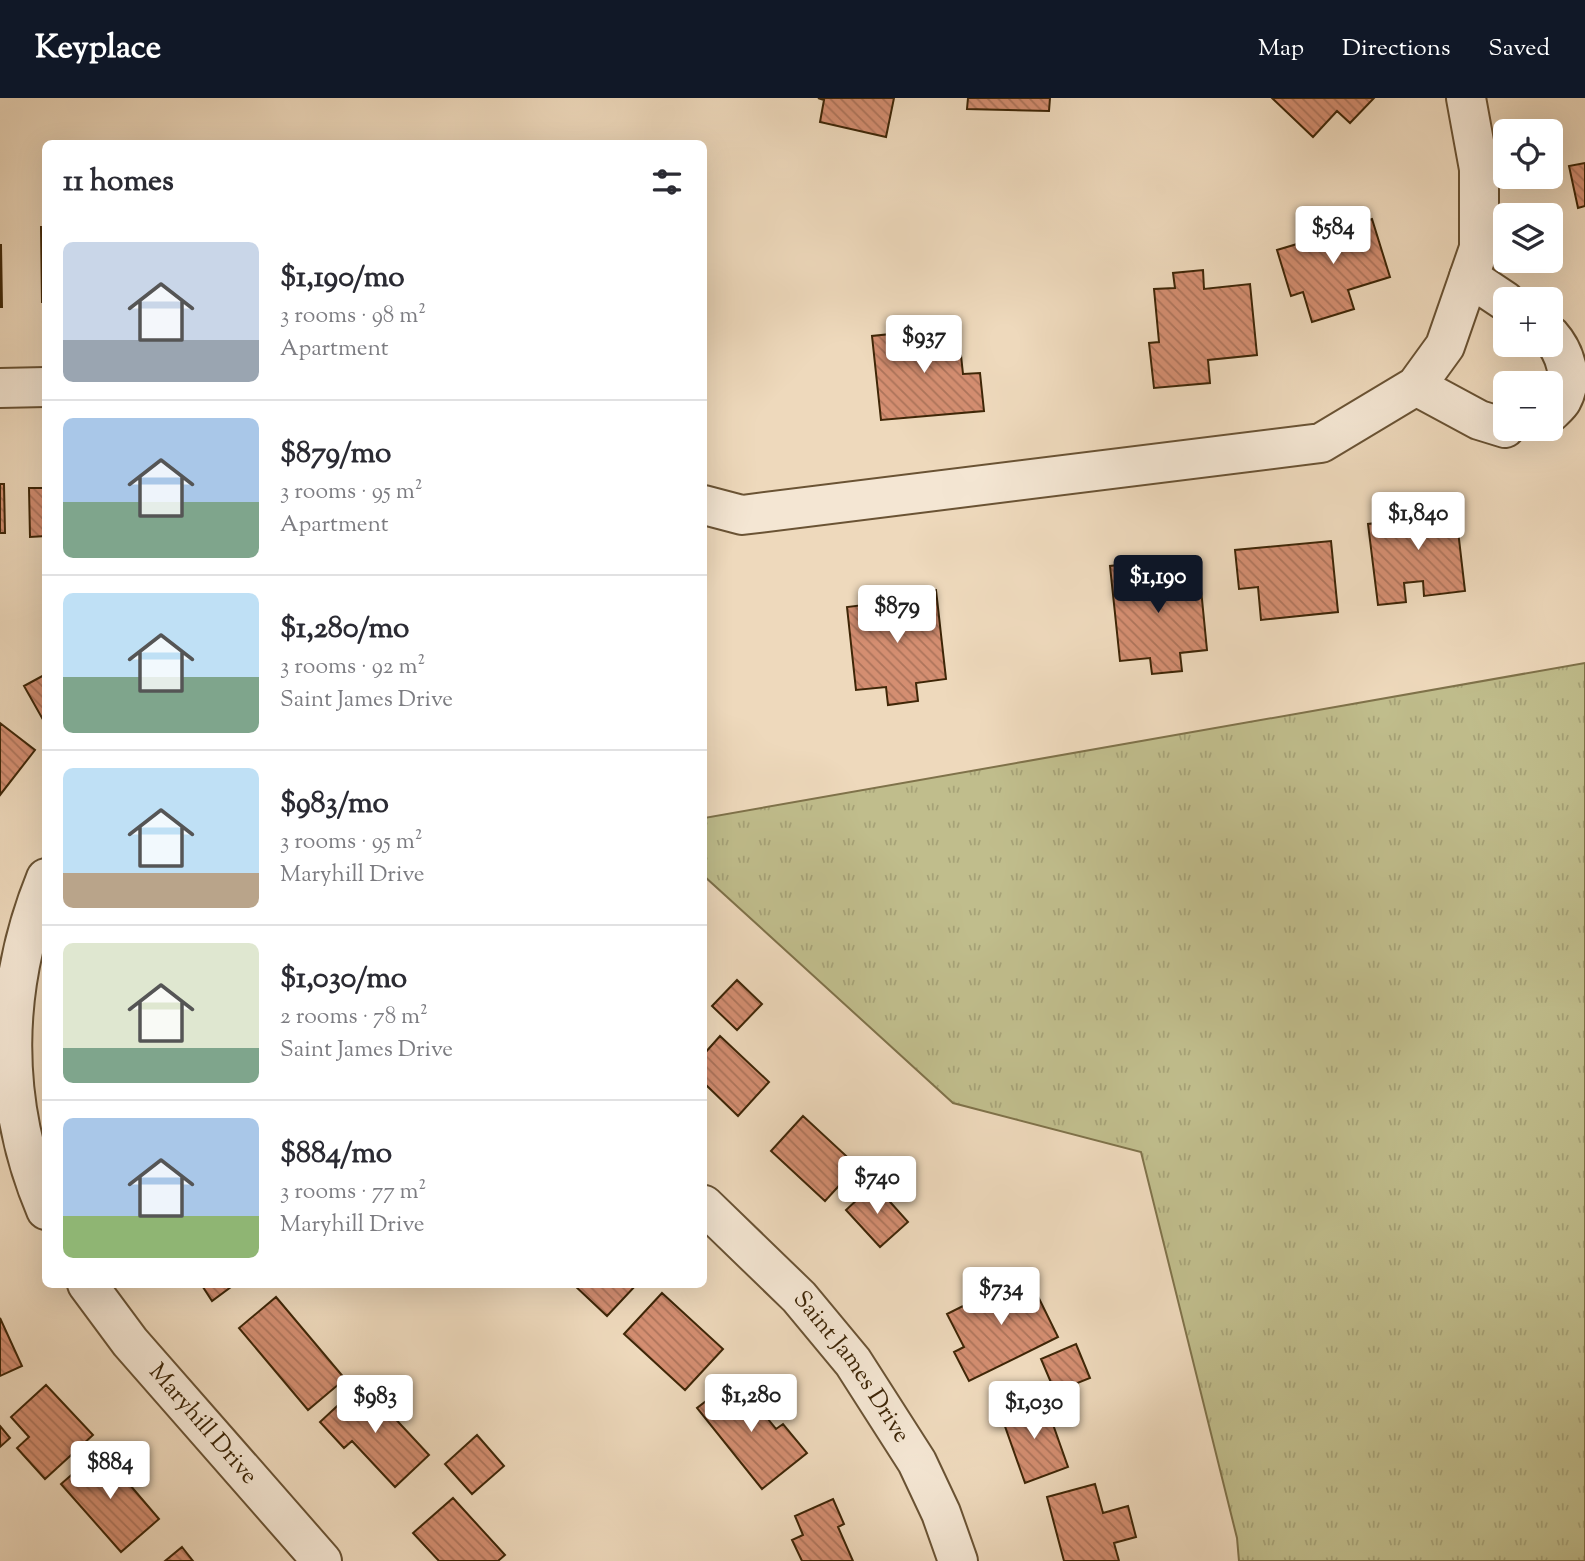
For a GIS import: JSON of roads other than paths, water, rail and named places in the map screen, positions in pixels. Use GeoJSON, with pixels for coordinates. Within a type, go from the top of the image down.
{"type":"FeatureCollection","features":[{"type":"Feature","properties":{"kind":"street"},"geometry":{"type":"LineString","coordinates":[[707,506],[742,515],[1321,443],[1416,386],[1445,346],[1479,248],[1479,169],[1466,98]]}},
{"type":"Feature","properties":{"kind":"street"},"geometry":{"type":"LineString","coordinates":[[1469,277],[1493,293]]}},
{"type":"Feature","properties":{"kind":"street"},"geometry":{"type":"LineString","coordinates":[[1563,354],[1568,377],[1563,396]]}},
{"type":"Feature","properties":{"kind":"street"},"geometry":{"type":"LineString","coordinates":[[1416,386],[1479,420],[1493,424]]}},
{"type":"Feature","properties":{"kind":"street"},"geometry":{"type":"LineString","coordinates":[[0,388],[42,387]]}},
{"type":"Feature","properties":{"kind":"street"},"geometry":{"type":"LineString","coordinates":[[42,887],[20,954],[12,1035],[13,1080],[19,1124],[42,1200]]}},
{"type":"Feature","properties":{"kind":"street","name":"Saint James Drive"},"geometry":{"type":"LineString","coordinates":[[707,1208],[799,1297],[853,1362],[917,1462],[941,1513],[958,1561]]}},
{"type":"Feature","properties":{"kind":"street","name":"Maryhill Drive"},"geometry":{"type":"LineString","coordinates":[[91,1288],[130,1342],[323,1561]]}}]}
